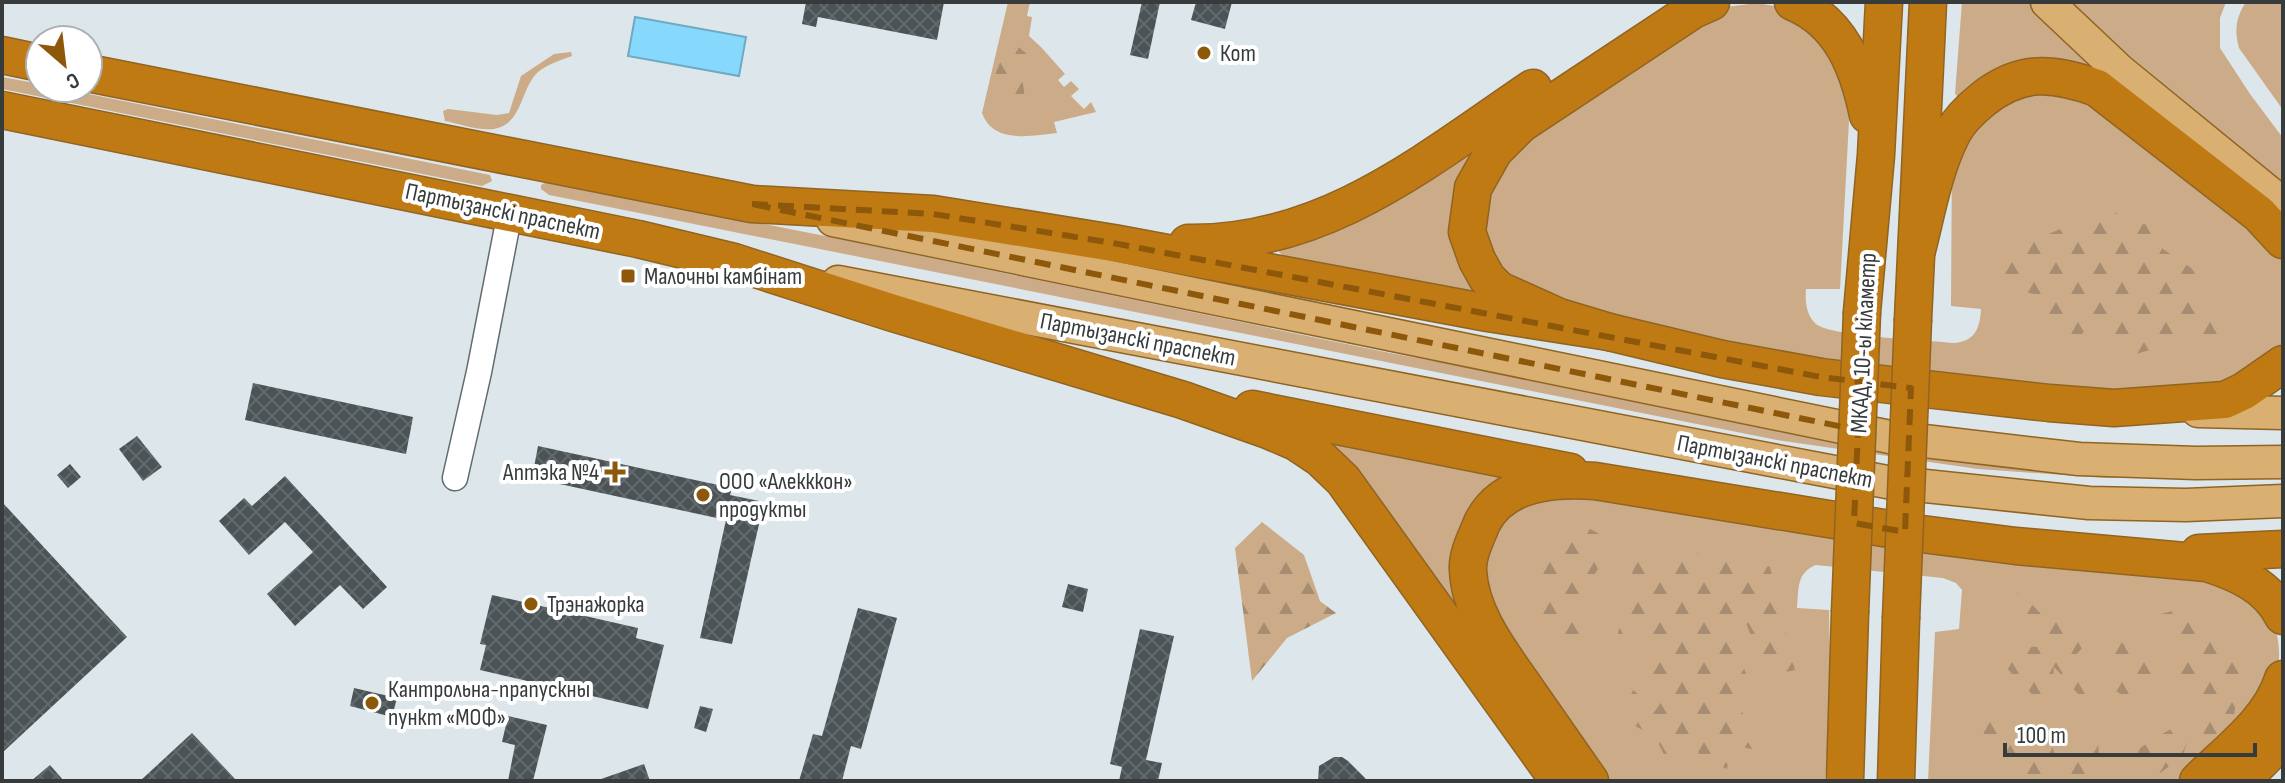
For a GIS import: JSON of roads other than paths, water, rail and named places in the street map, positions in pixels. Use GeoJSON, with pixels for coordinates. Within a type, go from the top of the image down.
{"type":"FeatureCollection","features":[{"type":"Feature","properties":{"kind":"highway"},"geometry":{"type":"LineString","coordinates":[[1113,243],[1210,243],[1247,239],[1280,233],[1334,212],[1412,170],[1660,2]]}},
{"type":"Feature","properties":{"kind":"highway"},"geometry":{"type":"LineString","coordinates":[[1711,2],[1693,10],[1521,124],[1494,151],[1473,188],[1467,232],[1477,260],[1487,278],[1499,290],[1559,317],[1722,359],[1821,377],[2049,403],[2114,408],[2225,400],[2283,364]]}},
{"type":"Feature","properties":{"kind":"highway"},"geometry":{"type":"LineString","coordinates":[[1793,2],[1809,8],[1840,37],[1862,89],[1876,155]]}},
{"type":"Feature","properties":{"kind":"highway","name":"МКАД, 10-ы кіламетр"},"geometry":{"type":"LineString","coordinates":[[1845,781],[1862,312],[1876,155],[1884,2]]}},
{"type":"Feature","properties":{"kind":"highway","name":"МКАД, 10-ы кіламетр"},"geometry":{"type":"LineString","coordinates":[[1896,781],[1928,2]]}},
{"type":"Feature","properties":{"kind":"highway"},"geometry":{"type":"LineString","coordinates":[[2,55],[24,60]]}},
{"type":"Feature","properties":{"kind":"highway"},"geometry":{"type":"LineString","coordinates":[[1917,250],[1934,182],[1955,128],[1969,111],[1991,93],[2034,75],[2076,80],[2097,88],[2259,214],[2283,240]]}},
{"type":"Feature","properties":{"kind":"highway","name":"Партызанскі праспект"},"geometry":{"type":"LineString","coordinates":[[104,76],[752,204]]}},
{"type":"Feature","properties":{"kind":"highway","name":"Партызанскі праспект"},"geometry":{"type":"LineString","coordinates":[[2,110],[510,212],[734,262]]}},
{"type":"Feature","properties":{"kind":"highway"},"geometry":{"type":"LineString","coordinates":[[752,204],[933,214],[1609,332]]}},
{"type":"Feature","properties":{"kind":"highway"},"geometry":{"type":"LineString","coordinates":[[734,262],[1183,400],[1296,442],[1333,470],[1559,781]]}},
{"type":"Feature","properties":{"kind":"highway"},"geometry":{"type":"LineString","coordinates":[[1183,400],[1277,412],[1693,496]]}},
{"type":"Feature","properties":{"kind":"highway"},"geometry":{"type":"LineString","coordinates":[[1590,781],[1487,630],[1469,577],[1473,543],[1488,511],[1502,498],[1535,485],[1576,479],[1595,481],[1914,533],[2016,546],[2207,563],[2233,571],[2269,596],[2283,616]]}},
{"type":"Feature","properties":{"kind":"highway"},"geometry":{"type":"LineString","coordinates":[[2141,555],[2283,549]]}},
{"type":"Feature","properties":{"kind":"highway"},"geometry":{"type":"LineString","coordinates":[[1835,781],[1850,618]]}},
{"type":"Feature","properties":{"kind":"highway"},"geometry":{"type":"LineString","coordinates":[[2198,781],[2258,722],[2280,690],[2283,679]]}},
{"type":"Feature","properties":{"kind":"highway"},"geometry":{"type":"LineString","coordinates":[[1897,739],[1905,781]]}},
{"type":"Feature","properties":{"kind":"highway"},"geometry":{"type":"LineString","coordinates":[[2241,781],[2283,739]]}},
{"type":"Feature","properties":{"kind":"main road"},"geometry":{"type":"LineString","coordinates":[[2047,2],[2119,70],[2283,204]]}},
{"type":"Feature","properties":{"kind":"main road","name":"Партызанскі праспект"},"geometry":{"type":"LineString","coordinates":[[752,204],[1890,437],[2079,459],[2283,462]]}},
{"type":"Feature","properties":{"kind":"main road","name":"Партызанскі праспект"},"geometry":{"type":"LineString","coordinates":[[734,262],[1887,482],[2089,503],[2186,505],[2283,501]]}},
{"type":"Feature","properties":{"kind":"main road"},"geometry":{"type":"LineString","coordinates":[[2114,408],[2283,413]]}},
{"type":"Feature","properties":{"kind":"street"},"geometry":{"type":"LineString","coordinates":[[455,478],[510,212]]}},
{"type":"Feature","properties":{"kind":"water"},"geometry":{"type":"Polygon","coordinates":[[[635,17],[746,37],[739,76],[628,56],[635,17]]]}},
{"type":"Feature","properties":{"kind":"place","name":"Кот"},"geometry":{"type":"Point","coordinates":[1204,53]}},
{"type":"Feature","properties":{"kind":"place","name":"Малочны камбінат"},"geometry":{"type":"Point","coordinates":[628,276]}},
{"type":"Feature","properties":{"kind":"place","name":"Аптэка №4"},"geometry":{"type":"Point","coordinates":[615,472]}},
{"type":"Feature","properties":{"kind":"place","name":"ООО «Алекккон» продукты"},"geometry":{"type":"Point","coordinates":[703,495]}},
{"type":"Feature","properties":{"kind":"place","name":"Трэнажорка"},"geometry":{"type":"Point","coordinates":[531,604]}},
{"type":"Feature","properties":{"kind":"place","name":"Кантрольна-прапускны пункт «МОФ»"},"geometry":{"type":"Point","coordinates":[372,703]}}]}
